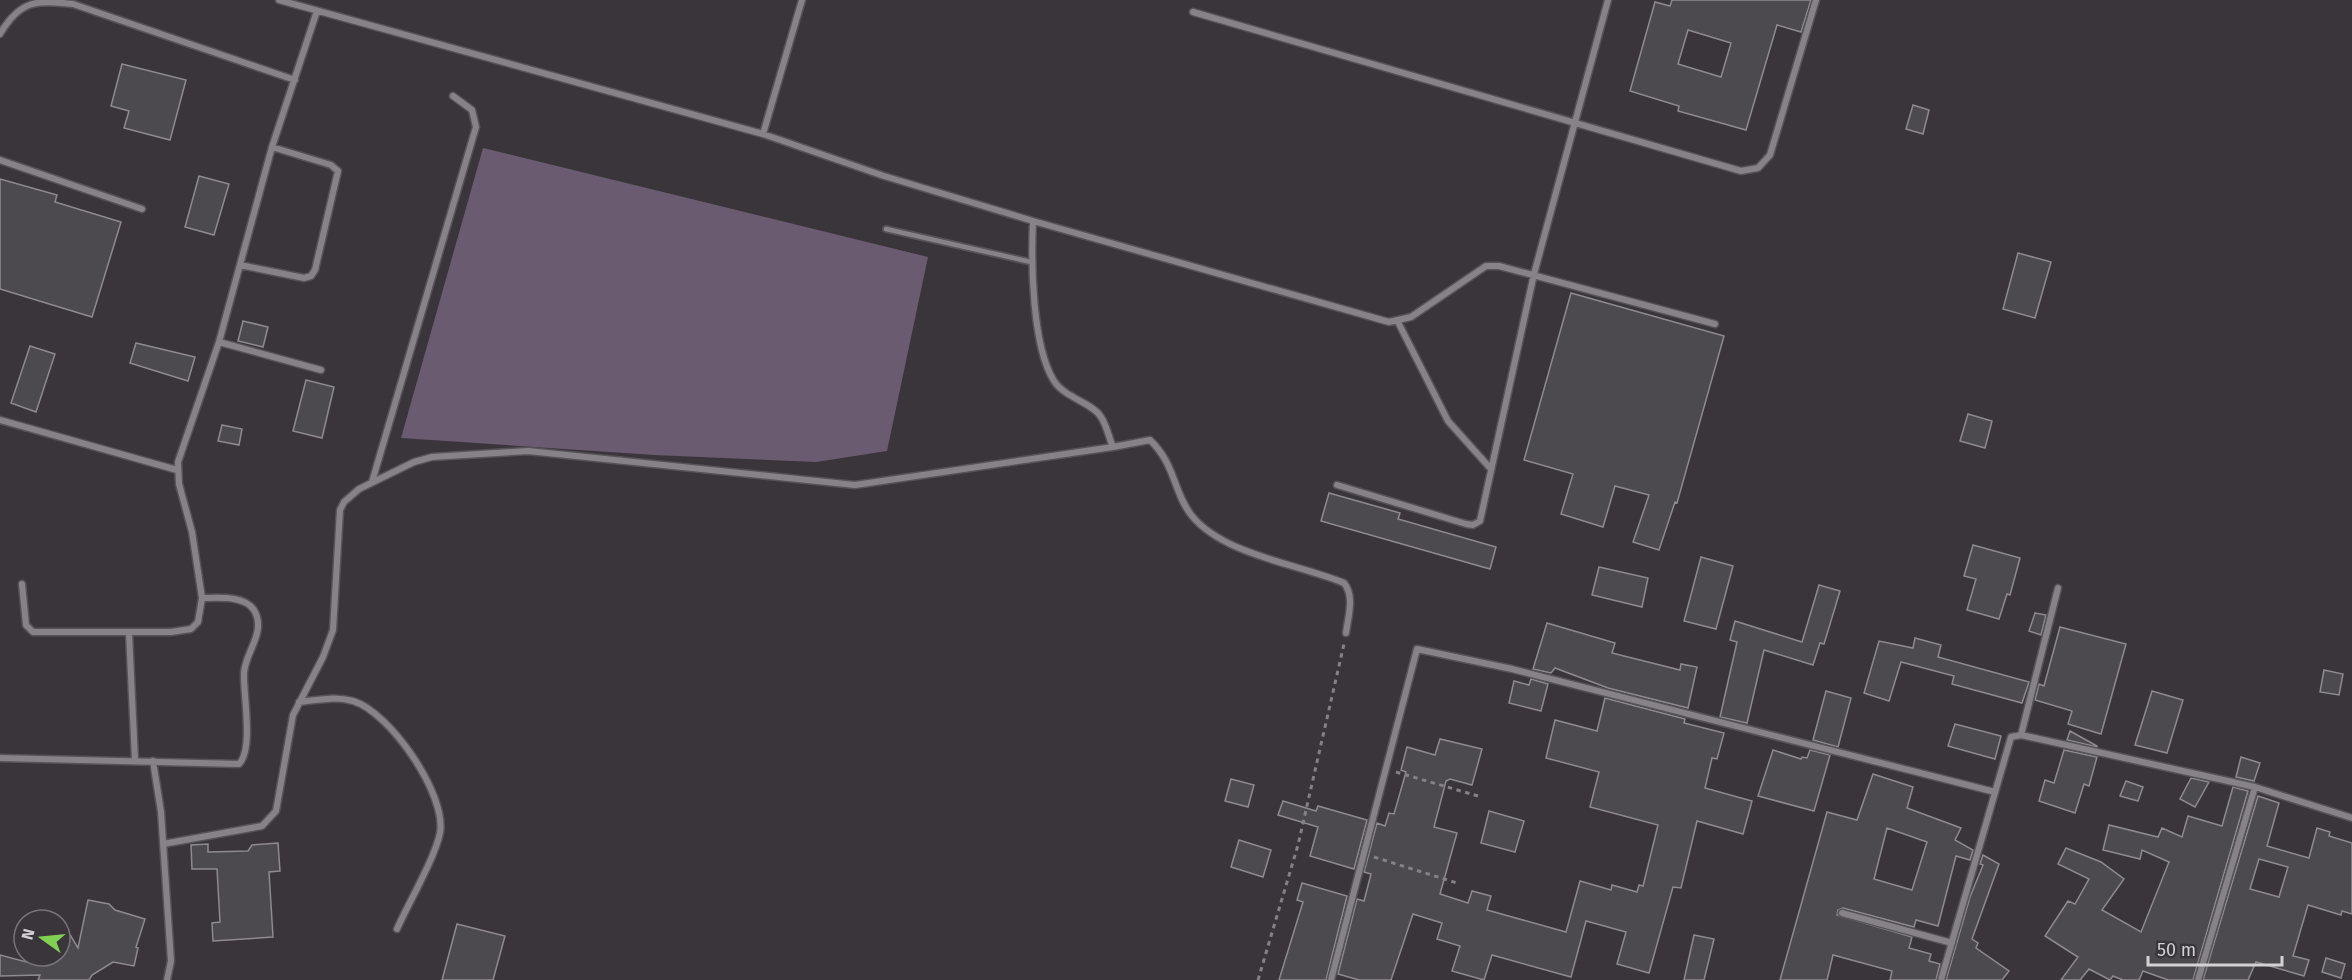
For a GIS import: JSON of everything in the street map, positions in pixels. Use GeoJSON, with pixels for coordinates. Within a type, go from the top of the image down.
{"type":"FeatureCollection","features":[{"type":"Feature","properties":{"kind":"street"},"geometry":{"type":"LineString","coordinates":[[0,34],[9,18],[28,4],[38,0],[73,4],[296,80]]}},
{"type":"Feature","properties":{"kind":"street"},"geometry":{"type":"LineString","coordinates":[[279,0],[763,134],[884,176],[1033,221],[1389,322],[1398,322],[1411,317],[1486,266],[1508,267],[1715,324]]}},
{"type":"Feature","properties":{"kind":"street"},"geometry":{"type":"LineString","coordinates":[[763,134],[802,0]]}},
{"type":"Feature","properties":{"kind":"street"},"geometry":{"type":"LineString","coordinates":[[1337,485],[1454,521],[1473,525],[1480,521],[1534,274],[1608,0]]}},
{"type":"Feature","properties":{"kind":"street"},"geometry":{"type":"LineString","coordinates":[[1193,12],[1741,171],[1758,168],[1770,155],[1816,0]]}},
{"type":"Feature","properties":{"kind":"street"},"geometry":{"type":"LineString","coordinates":[[21,584],[26,625],[33,632],[129,633],[191,629],[198,622],[202,598],[192,532],[177,470],[219,342],[272,147],[317,11]]}},
{"type":"Feature","properties":{"kind":"street"},"geometry":{"type":"LineString","coordinates":[[372,482],[476,127],[472,110],[453,96]]}},
{"type":"Feature","properties":{"kind":"street"},"geometry":{"type":"LineString","coordinates":[[240,265],[304,278],[311,276],[315,270],[338,171],[331,165],[272,147]]}},
{"type":"Feature","properties":{"kind":"street"},"geometry":{"type":"LineString","coordinates":[[0,160],[142,209]]}},
{"type":"Feature","properties":{"kind":"street"},"geometry":{"type":"LineString","coordinates":[[1033,221],[1031,262],[1040,335],[1048,368],[1063,391],[1101,415],[1113,447]]}},
{"type":"Feature","properties":{"kind":"street"},"geometry":{"type":"LineString","coordinates":[[1398,322],[1448,421],[1491,469]]}},
{"type":"Feature","properties":{"kind":"street"},"geometry":{"type":"LineString","coordinates":[[219,342],[321,370]]}},
{"type":"Feature","properties":{"kind":"street"},"geometry":{"type":"LineString","coordinates":[[0,420],[177,470]]}},
{"type":"Feature","properties":{"kind":"street"},"geometry":{"type":"LineString","coordinates":[[163,844],[268,823],[279,801],[290,725],[299,702],[323,657],[333,630],[340,510],[350,495],[372,482],[414,462],[432,457],[528,452],[855,485],[1150,440],[1165,456],[1191,515],[1217,537],[1344,583],[1350,602],[1346,633]]}},
{"type":"Feature","properties":{"kind":"street"},"geometry":{"type":"LineString","coordinates":[[2021,735],[2058,588]]}},
{"type":"Feature","properties":{"kind":"street"},"geometry":{"type":"LineString","coordinates":[[0,758],[239,764],[245,755],[244,674],[255,643],[257,618],[248,603],[236,599],[202,598]]}},
{"type":"Feature","properties":{"kind":"street"},"geometry":{"type":"LineString","coordinates":[[129,633],[135,760]]}},
{"type":"Feature","properties":{"kind":"street"},"geometry":{"type":"LineString","coordinates":[[1330,980],[1417,649],[1512,669],[1995,792]]}},
{"type":"Feature","properties":{"kind":"street"},"geometry":{"type":"LineString","coordinates":[[299,702],[343,699],[366,707],[384,720],[397,734],[428,786],[441,821],[440,833],[397,929]]}},
{"type":"Feature","properties":{"kind":"street"},"geometry":{"type":"LineString","coordinates":[[1941,980],[2011,737],[2021,735],[2255,787],[2352,818]]}},
{"type":"Feature","properties":{"kind":"street"},"geometry":{"type":"LineString","coordinates":[[153,761],[163,844],[171,962],[166,980]]}},
{"type":"Feature","properties":{"kind":"street"},"geometry":{"type":"LineString","coordinates":[[2198,980],[2255,787]]}},
{"type":"Feature","properties":{"kind":"street"},"geometry":{"type":"LineString","coordinates":[[1842,913],[1952,943]]}},
{"type":"Feature","properties":{"kind":"lane"},"geometry":{"type":"LineString","coordinates":[[886,229],[1031,262]]}},
{"type":"Feature","properties":{"kind":"path"},"geometry":{"type":"LineString","coordinates":[[1258,980],[1298,845],[1346,633]]}},
{"type":"Feature","properties":{"kind":"path"},"geometry":{"type":"LineString","coordinates":[[1386,770],[1478,796]]}},
{"type":"Feature","properties":{"kind":"path"},"geometry":{"type":"LineString","coordinates":[[1363,854],[1457,883]]}},
{"type":"Feature","properties":{"kind":"shaded area"},"geometry":{"type":"Polygon","coordinates":[[[483,148],[928,257],[887,451],[816,462],[654,455],[401,438],[483,148]]]}},
{"type":"Feature","properties":{"kind":"building"},"geometry":{"type":"Polygon","coordinates":[[[1672,0],[1811,0],[1801,32],[1777,25],[1746,130],[1678,111],[1679,106],[1630,91],[1655,2],[1670,6],[1672,0]],[[1688,30],[1678,64],[1721,77],[1731,43],[1688,30]]]}},
{"type":"Feature","properties":{"kind":"building"},"geometry":{"type":"Polygon","coordinates":[[[122,64],[186,80],[170,140],[124,128],[129,111],[111,106],[122,64]]]}},
{"type":"Feature","properties":{"kind":"building"},"geometry":{"type":"Polygon","coordinates":[[[1913,105],[1929,110],[1923,134],[1906,129],[1913,105]]]}},
{"type":"Feature","properties":{"kind":"building"},"geometry":{"type":"Polygon","coordinates":[[[199,176],[229,184],[214,235],[185,227],[199,176]]]}},
{"type":"Feature","properties":{"kind":"building"},"geometry":{"type":"Polygon","coordinates":[[[0,179],[57,195],[55,202],[121,222],[92,317],[0,289],[0,179]]]}},
{"type":"Feature","properties":{"kind":"building"},"geometry":{"type":"Polygon","coordinates":[[[2018,253],[2051,262],[2035,318],[2003,309],[2018,253]]]}},
{"type":"Feature","properties":{"kind":"building"},"geometry":{"type":"Polygon","coordinates":[[[1571,293],[1724,336],[1677,503],[1675,502],[1659,550],[1633,542],[1649,495],[1615,486],[1603,527],[1561,514],[1573,474],[1524,460],[1571,293]]]}},
{"type":"Feature","properties":{"kind":"building"},"geometry":{"type":"Polygon","coordinates":[[[243,321],[268,327],[263,347],[238,341],[243,321]]]}},
{"type":"Feature","properties":{"kind":"building"},"geometry":{"type":"Polygon","coordinates":[[[136,343],[195,357],[188,381],[130,363],[136,343]]]}},
{"type":"Feature","properties":{"kind":"building"},"geometry":{"type":"Polygon","coordinates":[[[30,346],[55,354],[36,412],[11,403],[30,346]]]}},
{"type":"Feature","properties":{"kind":"building"},"geometry":{"type":"Polygon","coordinates":[[[306,380],[334,387],[322,438],[293,431],[306,380]]]}},
{"type":"Feature","properties":{"kind":"building"},"geometry":{"type":"Polygon","coordinates":[[[1968,414],[1992,421],[1985,448],[1960,441],[1968,414]]]}},
{"type":"Feature","properties":{"kind":"building"},"geometry":{"type":"Polygon","coordinates":[[[222,425],[242,429],[239,445],[218,441],[222,425]]]}},
{"type":"Feature","properties":{"kind":"building"},"geometry":{"type":"Polygon","coordinates":[[[1329,493],[1400,513],[1398,519],[1496,547],[1490,569],[1321,521],[1329,493]]]}},
{"type":"Feature","properties":{"kind":"building"},"geometry":{"type":"Polygon","coordinates":[[[1973,545],[2020,558],[2010,595],[2007,594],[1999,619],[1967,610],[1976,579],[1964,576],[1973,545]]]}},
{"type":"Feature","properties":{"kind":"building"},"geometry":{"type":"Polygon","coordinates":[[[1701,557],[1733,566],[1716,629],[1684,621],[1701,557]]]}},
{"type":"Feature","properties":{"kind":"building"},"geometry":{"type":"Polygon","coordinates":[[[1599,567],[1648,578],[1642,607],[1592,595],[1599,567]]]}},
{"type":"Feature","properties":{"kind":"building"},"geometry":{"type":"Polygon","coordinates":[[[1819,585],[1840,591],[1824,644],[1820,643],[1813,665],[1764,650],[1747,723],[1720,717],[1737,642],[1730,640],[1735,621],[1802,642],[1819,585]]]}},
{"type":"Feature","properties":{"kind":"building"},"geometry":{"type":"Polygon","coordinates":[[[2035,613],[2046,615],[2041,635],[2029,631],[2035,613]]]}},
{"type":"Feature","properties":{"kind":"building"},"geometry":{"type":"Polygon","coordinates":[[[1547,623],[1615,643],[1612,653],[1680,670],[1681,664],[1697,667],[1688,708],[1608,688],[1555,668],[1551,673],[1533,669],[1547,623]]]}},
{"type":"Feature","properties":{"kind":"building"},"geometry":{"type":"Polygon","coordinates":[[[2060,627],[2126,644],[2101,734],[2068,724],[2072,711],[2035,700],[2039,684],[2044,686],[2060,627]]]}},
{"type":"Feature","properties":{"kind":"building"},"geometry":{"type":"Polygon","coordinates":[[[1915,638],[1941,645],[1938,657],[2029,682],[2022,703],[1952,684],[1954,676],[1901,662],[1889,701],[1864,693],[1879,641],[1913,648],[1915,638]]]}},
{"type":"Feature","properties":{"kind":"building"},"geometry":{"type":"Polygon","coordinates":[[[2324,670],[2343,674],[2339,695],[2320,692],[2324,670]]]}},
{"type":"Feature","properties":{"kind":"building"},"geometry":{"type":"Polygon","coordinates":[[[1531,679],[1548,684],[1541,711],[1509,703],[1514,681],[1529,685],[1531,679]]]}},
{"type":"Feature","properties":{"kind":"building"},"geometry":{"type":"Polygon","coordinates":[[[1826,691],[1851,698],[1838,747],[1813,740],[1826,691]]]}},
{"type":"Feature","properties":{"kind":"building"},"geometry":{"type":"Polygon","coordinates":[[[2152,691],[2183,700],[2167,753],[2135,745],[2152,691]]]}},
{"type":"Feature","properties":{"kind":"building"},"geometry":{"type":"Polygon","coordinates":[[[1605,698],[1685,719],[1684,723],[1724,733],[1717,759],[1712,758],[1705,788],[1752,801],[1743,834],[1697,821],[1681,888],[1673,887],[1649,973],[1617,964],[1626,932],[1586,921],[1571,977],[1492,955],[1484,980],[1452,971],[1460,946],[1437,939],[1442,923],[1413,914],[1391,980],[1359,980],[1338,974],[1357,899],[1364,901],[1371,874],[1364,872],[1377,823],[1385,826],[1389,813],[1394,814],[1406,772],[1401,770],[1407,747],[1435,755],[1440,739],[1482,749],[1472,785],[1450,779],[1446,781],[1434,827],[1457,833],[1440,894],[1468,903],[1472,891],[1491,896],[1487,910],[1566,932],[1580,881],[1611,890],[1612,885],[1637,892],[1639,885],[1643,886],[1658,825],[1590,807],[1599,772],[1546,758],[1555,720],[1597,731],[1605,698]]]}},
{"type":"Feature","properties":{"kind":"building"},"geometry":{"type":"Polygon","coordinates":[[[1955,724],[2001,736],[1995,759],[1948,746],[1955,724]]]}},
{"type":"Feature","properties":{"kind":"building"},"geometry":{"type":"Polygon","coordinates":[[[2070,731],[2097,746],[2097,747],[2067,740],[2070,731]]]}},
{"type":"Feature","properties":{"kind":"building"},"geometry":{"type":"Polygon","coordinates":[[[1773,750],[1801,759],[1802,757],[1807,758],[1810,750],[1830,755],[1814,811],[1758,796],[1773,750]]]}},
{"type":"Feature","properties":{"kind":"building"},"geometry":{"type":"Polygon","coordinates":[[[2064,750],[2097,757],[2089,786],[2084,784],[2075,813],[2039,801],[2045,780],[2054,783],[2064,750]]]}},
{"type":"Feature","properties":{"kind":"building"},"geometry":{"type":"Polygon","coordinates":[[[2241,757],[2260,763],[2254,781],[2236,777],[2241,757]]]}},
{"type":"Feature","properties":{"kind":"building"},"geometry":{"type":"Polygon","coordinates":[[[1873,774],[1913,787],[1907,808],[1961,828],[1955,840],[1973,850],[1970,860],[1956,856],[1938,926],[1916,920],[1914,927],[1843,908],[1838,910],[1837,915],[1912,937],[1909,948],[1931,954],[1929,961],[1940,964],[1936,980],[1890,980],[1892,971],[1833,955],[1827,980],[1780,980],[1827,812],[1857,820],[1873,774]],[[1887,828],[1874,879],[1912,890],[1927,842],[1887,828]]]}},
{"type":"Feature","properties":{"kind":"building"},"geometry":{"type":"Polygon","coordinates":[[[2191,778],[2209,782],[2195,807],[2180,799],[2191,778]]]}},
{"type":"Feature","properties":{"kind":"building"},"geometry":{"type":"Polygon","coordinates":[[[1231,779],[1254,785],[1248,807],[1225,801],[1231,779]]]}},
{"type":"Feature","properties":{"kind":"building"},"geometry":{"type":"Polygon","coordinates":[[[2126,781],[2143,787],[2138,801],[2120,796],[2126,781]]]}},
{"type":"Feature","properties":{"kind":"building"},"geometry":{"type":"Polygon","coordinates":[[[2233,787],[2248,791],[2193,980],[2168,980],[2143,971],[2139,980],[2123,980],[2113,976],[2110,980],[2089,969],[2080,980],[2061,980],[2078,957],[2045,936],[2068,901],[2075,904],[2089,879],[2058,864],[2066,848],[2101,862],[2124,879],[2102,910],[2141,932],[2169,862],[2142,850],[2140,859],[2103,850],[2109,825],[2158,837],[2162,828],[2182,837],[2188,816],[2222,826],[2233,787]]]}},
{"type":"Feature","properties":{"kind":"building"},"geometry":{"type":"Polygon","coordinates":[[[2258,796],[2279,803],[2267,846],[2309,858],[2317,828],[2330,832],[2329,836],[2352,843],[2352,914],[2342,911],[2341,915],[2308,905],[2293,956],[2309,960],[2304,976],[2256,962],[2248,980],[2203,980],[2258,796]],[[2259,859],[2250,889],[2279,897],[2288,867],[2259,859]]]}},
{"type":"Feature","properties":{"kind":"building"},"geometry":{"type":"Polygon","coordinates":[[[1283,801],[1316,811],[1318,806],[1367,820],[1354,869],[1310,856],[1318,827],[1278,815],[1283,801]]]}},
{"type":"Feature","properties":{"kind":"building"},"geometry":{"type":"Polygon","coordinates":[[[1489,811],[1524,821],[1515,852],[1481,843],[1489,811]]]}},
{"type":"Feature","properties":{"kind":"building"},"geometry":{"type":"Polygon","coordinates":[[[1239,840],[1271,850],[1263,877],[1231,867],[1239,840]]]}},
{"type":"Feature","properties":{"kind":"building"},"geometry":{"type":"Polygon","coordinates":[[[278,843],[280,871],[269,872],[273,937],[213,941],[212,923],[220,922],[217,869],[192,869],[191,845],[208,844],[208,852],[248,851],[252,845],[278,843]]]}},
{"type":"Feature","properties":{"kind":"building"},"geometry":{"type":"Polygon","coordinates":[[[1983,855],[1999,864],[1972,939],[1978,943],[1976,948],[2009,971],[2002,980],[1946,980],[1970,897],[1983,865],[1980,864],[1983,855]]]}},
{"type":"Feature","properties":{"kind":"building"},"geometry":{"type":"Polygon","coordinates":[[[1302,883],[1347,896],[1326,980],[1279,980],[1303,902],[1297,900],[1302,883]]]}},
{"type":"Feature","properties":{"kind":"building"},"geometry":{"type":"Polygon","coordinates":[[[88,900],[109,904],[115,910],[145,919],[136,947],[138,948],[134,966],[113,962],[92,975],[89,980],[38,980],[40,975],[0,976],[0,955],[12,958],[12,968],[72,968],[72,938],[78,948],[88,900]]]}},
{"type":"Feature","properties":{"kind":"building"},"geometry":{"type":"Polygon","coordinates":[[[457,924],[505,936],[493,980],[442,980],[457,924]]]}},
{"type":"Feature","properties":{"kind":"building"},"geometry":{"type":"Polygon","coordinates":[[[1694,935],[1714,939],[1704,980],[1684,980],[1694,935]]]}},
{"type":"Feature","properties":{"kind":"building"},"geometry":{"type":"Polygon","coordinates":[[[2326,958],[2345,964],[2341,978],[2322,972],[2326,958]]]}}]}
